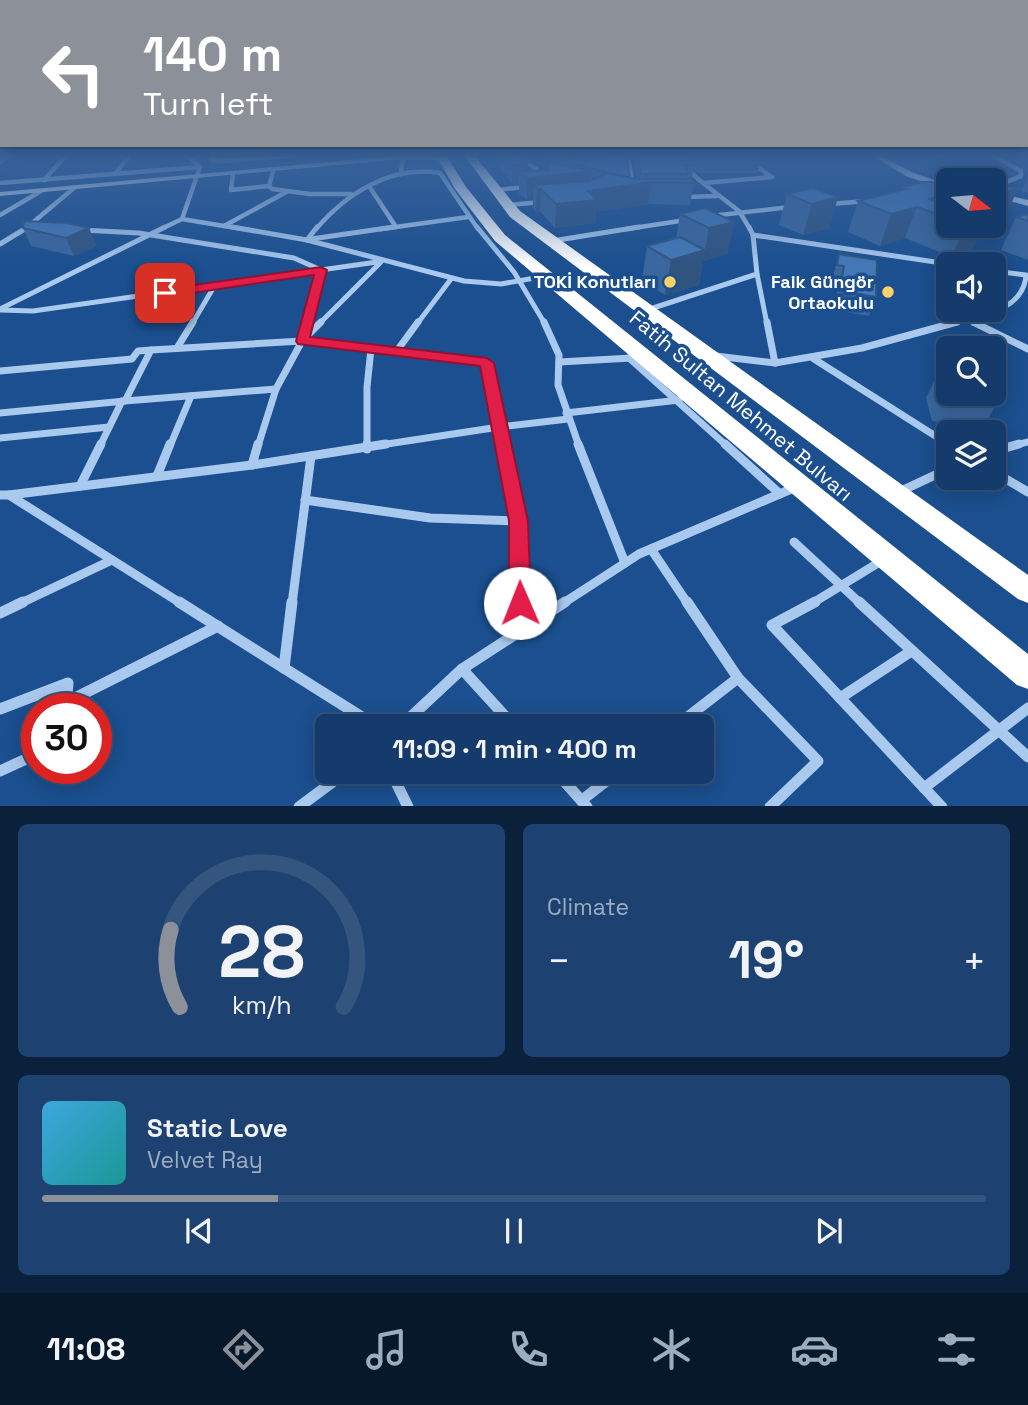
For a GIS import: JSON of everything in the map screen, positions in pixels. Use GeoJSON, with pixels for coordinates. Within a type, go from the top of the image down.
{"type":"FeatureCollection","features":[{"type":"Feature","properties":{"kind":"highway","name":"Fatih Sultan Mehmet Bulvarı"},"geometry":{"type":"LineString","coordinates":[[464,193],[500,239],[546,276],[789,490],[886,558],[1028,674]]}},
{"type":"Feature","properties":{"kind":"highway","name":"Fatih Sultan Mehmet Bulvarı"},"geometry":{"type":"LineString","coordinates":[[498,193],[515,214],[1028,591]]}},
{"type":"Feature","properties":{"kind":"street"},"geometry":{"type":"LineString","coordinates":[[1,213],[38,193]]}},
{"type":"Feature","properties":{"kind":"street"},"geometry":{"type":"LineString","coordinates":[[0,241],[9,239],[34,224],[69,193]]}},
{"type":"Feature","properties":{"kind":"street"},"geometry":{"type":"LineString","coordinates":[[183,219],[191,193]]}},
{"type":"Feature","properties":{"kind":"street"},"geometry":{"type":"LineString","coordinates":[[224,226],[285,193]]}},
{"type":"Feature","properties":{"kind":"street"},"geometry":{"type":"LineString","coordinates":[[322,193],[351,194]]}},
{"type":"Feature","properties":{"kind":"street"},"geometry":{"type":"LineString","coordinates":[[307,240],[319,224],[354,193]]}},
{"type":"Feature","properties":{"kind":"street"},"geometry":{"type":"LineString","coordinates":[[373,193],[396,227]]}},
{"type":"Feature","properties":{"kind":"street"},"geometry":{"type":"LineString","coordinates":[[452,193],[468,217],[514,272],[545,324],[559,355],[558,385],[567,416],[625,564]]}},
{"type":"Feature","properties":{"kind":"street"},"geometry":{"type":"LineString","coordinates":[[502,198],[517,193]]}},
{"type":"Feature","properties":{"kind":"street"},"geometry":{"type":"LineString","coordinates":[[714,193],[739,211],[753,234],[757,274],[775,363]]}},
{"type":"Feature","properties":{"kind":"street"},"geometry":{"type":"LineString","coordinates":[[682,197],[718,196]]}},
{"type":"Feature","properties":{"kind":"street"},"geometry":{"type":"LineString","coordinates":[[502,198],[548,202]]}},
{"type":"Feature","properties":{"kind":"street"},"geometry":{"type":"LineString","coordinates":[[1006,200],[1028,205]]}},
{"type":"Feature","properties":{"kind":"street"},"geometry":{"type":"LineString","coordinates":[[821,205],[876,201]]}},
{"type":"Feature","properties":{"kind":"street"},"geometry":{"type":"LineString","coordinates":[[552,241],[739,211],[794,207]]}},
{"type":"Feature","properties":{"kind":"street"},"geometry":{"type":"LineString","coordinates":[[307,240],[468,217]]}},
{"type":"Feature","properties":{"kind":"street"},"geometry":{"type":"LineString","coordinates":[[0,309],[183,219],[307,240],[450,279],[478,284],[519,282],[546,276]]}},
{"type":"Feature","properties":{"kind":"street"},"geometry":{"type":"LineString","coordinates":[[34,224],[45,223]]}},
{"type":"Feature","properties":{"kind":"street"},"geometry":{"type":"LineString","coordinates":[[77,230],[149,236],[294,258],[321,270]]}},
{"type":"Feature","properties":{"kind":"street"},"geometry":{"type":"LineString","coordinates":[[753,234],[936,262]]}},
{"type":"Feature","properties":{"kind":"street"},"geometry":{"type":"LineString","coordinates":[[0,309],[33,311],[381,261]]}},
{"type":"Feature","properties":{"kind":"street"},"geometry":{"type":"LineString","coordinates":[[252,465],[276,389],[303,341],[381,261]]}},
{"type":"Feature","properties":{"kind":"street"},"geometry":{"type":"LineString","coordinates":[[303,341],[321,270]]}},
{"type":"Feature","properties":{"kind":"street"},"geometry":{"type":"LineString","coordinates":[[1006,272],[1027,275],[1026,286],[1013,301],[1006,304]]}},
{"type":"Feature","properties":{"kind":"street"},"geometry":{"type":"LineString","coordinates":[[646,310],[757,274]]}},
{"type":"Feature","properties":{"kind":"street"},"geometry":{"type":"LineString","coordinates":[[396,352],[450,279]]}},
{"type":"Feature","properties":{"kind":"street"},"geometry":{"type":"LineString","coordinates":[[177,348],[215,285]]}},
{"type":"Feature","properties":{"kind":"street"},"geometry":{"type":"LineString","coordinates":[[706,354],[775,363],[814,359],[881,344],[957,322]]}},
{"type":"Feature","properties":{"kind":"street"},"geometry":{"type":"LineString","coordinates":[[973,322],[1028,349]]}},
{"type":"Feature","properties":{"kind":"street"},"geometry":{"type":"LineString","coordinates":[[0,371],[132,359],[138,351],[303,341],[487,363],[519,521],[520,630]]}},
{"type":"Feature","properties":{"kind":"street"},"geometry":{"type":"LineString","coordinates":[[367,449],[367,387],[371,349]]}},
{"type":"Feature","properties":{"kind":"street"},"geometry":{"type":"LineString","coordinates":[[80,486],[151,350]]}},
{"type":"Feature","properties":{"kind":"street"},"geometry":{"type":"LineString","coordinates":[[559,362],[636,357]]}},
{"type":"Feature","properties":{"kind":"street"},"geometry":{"type":"LineString","coordinates":[[814,359],[936,436]]}},
{"type":"Feature","properties":{"kind":"street"},"geometry":{"type":"LineString","coordinates":[[0,413],[276,389]]}},
{"type":"Feature","properties":{"kind":"street"},"geometry":{"type":"LineString","coordinates":[[157,477],[191,396]]}},
{"type":"Feature","properties":{"kind":"street"},"geometry":{"type":"LineString","coordinates":[[4,495],[311,457],[685,400]]}},
{"type":"Feature","properties":{"kind":"street"},"geometry":{"type":"LineString","coordinates":[[0,438],[109,427]]}},
{"type":"Feature","properties":{"kind":"street"},"geometry":{"type":"LineString","coordinates":[[1006,448],[1028,442]]}},
{"type":"Feature","properties":{"kind":"street"},"geometry":{"type":"LineString","coordinates":[[284,668],[311,457]]}},
{"type":"Feature","properties":{"kind":"street"},"geometry":{"type":"LineString","coordinates":[[895,494],[936,475]]}},
{"type":"Feature","properties":{"kind":"street"},"geometry":{"type":"LineString","coordinates":[[1006,479],[1028,492]]}},
{"type":"Feature","properties":{"kind":"street"},"geometry":{"type":"LineString","coordinates":[[414,714],[462,669],[625,564],[789,490]]}},
{"type":"Feature","properties":{"kind":"street"},"geometry":{"type":"LineString","coordinates":[[4,495],[357,714]]}},
{"type":"Feature","properties":{"kind":"street"},"geometry":{"type":"LineString","coordinates":[[305,500],[430,518],[519,521]]}},
{"type":"Feature","properties":{"kind":"street"},"geometry":{"type":"LineString","coordinates":[[794,542],[910,652],[1028,757]]}},
{"type":"Feature","properties":{"kind":"street"},"geometry":{"type":"LineString","coordinates":[[651,550],[738,678],[818,761],[771,806]]}},
{"type":"Feature","properties":{"kind":"street"},"geometry":{"type":"LineString","coordinates":[[886,558],[841,588],[772,625],[941,806]]}},
{"type":"Feature","properties":{"kind":"street"},"geometry":{"type":"LineString","coordinates":[[0,613],[112,560]]}},
{"type":"Feature","properties":{"kind":"street"},"geometry":{"type":"LineString","coordinates":[[90,693],[218,626]]}},
{"type":"Feature","properties":{"kind":"street"},"geometry":{"type":"LineString","coordinates":[[840,698],[910,652]]}},
{"type":"Feature","properties":{"kind":"street"},"geometry":{"type":"LineString","coordinates":[[462,669],[503,714]]}},
{"type":"Feature","properties":{"kind":"street"},"geometry":{"type":"LineString","coordinates":[[692,714],[738,678]]}},
{"type":"Feature","properties":{"kind":"street"},"geometry":{"type":"LineString","coordinates":[[44,693],[68,684],[68,693]]}},
{"type":"Feature","properties":{"kind":"street"},"geometry":{"type":"LineString","coordinates":[[0,709],[21,701]]}},
{"type":"Feature","properties":{"kind":"street"},"geometry":{"type":"LineString","coordinates":[[923,788],[1028,708]]}},
{"type":"Feature","properties":{"kind":"street"},"geometry":{"type":"LineString","coordinates":[[0,771],[21,761]]}},
{"type":"Feature","properties":{"kind":"street"},"geometry":{"type":"LineString","coordinates":[[300,806],[330,784]]}},
{"type":"Feature","properties":{"kind":"street"},"geometry":{"type":"LineString","coordinates":[[397,784],[408,806]]}},
{"type":"Feature","properties":{"kind":"street"},"geometry":{"type":"LineString","coordinates":[[567,784],[585,803],[605,784]]}},
{"type":"Feature","properties":{"kind":"building"},"geometry":{"type":"Polygon","coordinates":[[[545,193],[590,193],[597,200],[556,204],[545,193]]]}},
{"type":"Feature","properties":{"kind":"building"},"geometry":{"type":"Polygon","coordinates":[[[826,193],[838,197],[812,204],[787,194],[826,193]]]}},
{"type":"Feature","properties":{"kind":"building"},"geometry":{"type":"Polygon","coordinates":[[[892,193],[936,193],[936,197],[930,199],[936,201],[936,214],[917,207],[891,214],[858,201],[892,193]]]}},
{"type":"Feature","properties":{"kind":"building"},"geometry":{"type":"Polygon","coordinates":[[[705,208],[734,222],[709,228],[680,214],[705,208]]]}},
{"type":"Feature","properties":{"kind":"building"},"geometry":{"type":"Polygon","coordinates":[[[1028,214],[1028,221],[1016,217],[1028,214]]]}},
{"type":"Feature","properties":{"kind":"building"},"geometry":{"type":"Polygon","coordinates":[[[24,221],[67,223],[89,228],[66,238],[23,228],[24,221]]]}},
{"type":"Feature","properties":{"kind":"building"},"geometry":{"type":"Polygon","coordinates":[[[680,237],[705,250],[671,260],[647,246],[680,237]]]}},
{"type":"Feature","properties":{"kind":"building"},"geometry":{"type":"Polygon","coordinates":[[[839,254],[877,260],[876,297],[840,291],[844,266],[837,265],[839,254]]]}},
{"type":"Feature","properties":{"kind":"place","name":"TOKİ Konutları"},"geometry":{"type":"Point","coordinates":[670,282]}},
{"type":"Feature","properties":{"kind":"place","name":"Faik Güngör Ortaokulu"},"geometry":{"type":"Point","coordinates":[888,292]}},
{"type":"Feature","properties":{"kind":"route"},"geometry":{"type":"LineString","coordinates":[[165,293],[321,270],[303,341],[487,363],[519,521],[520,603]]}}]}
